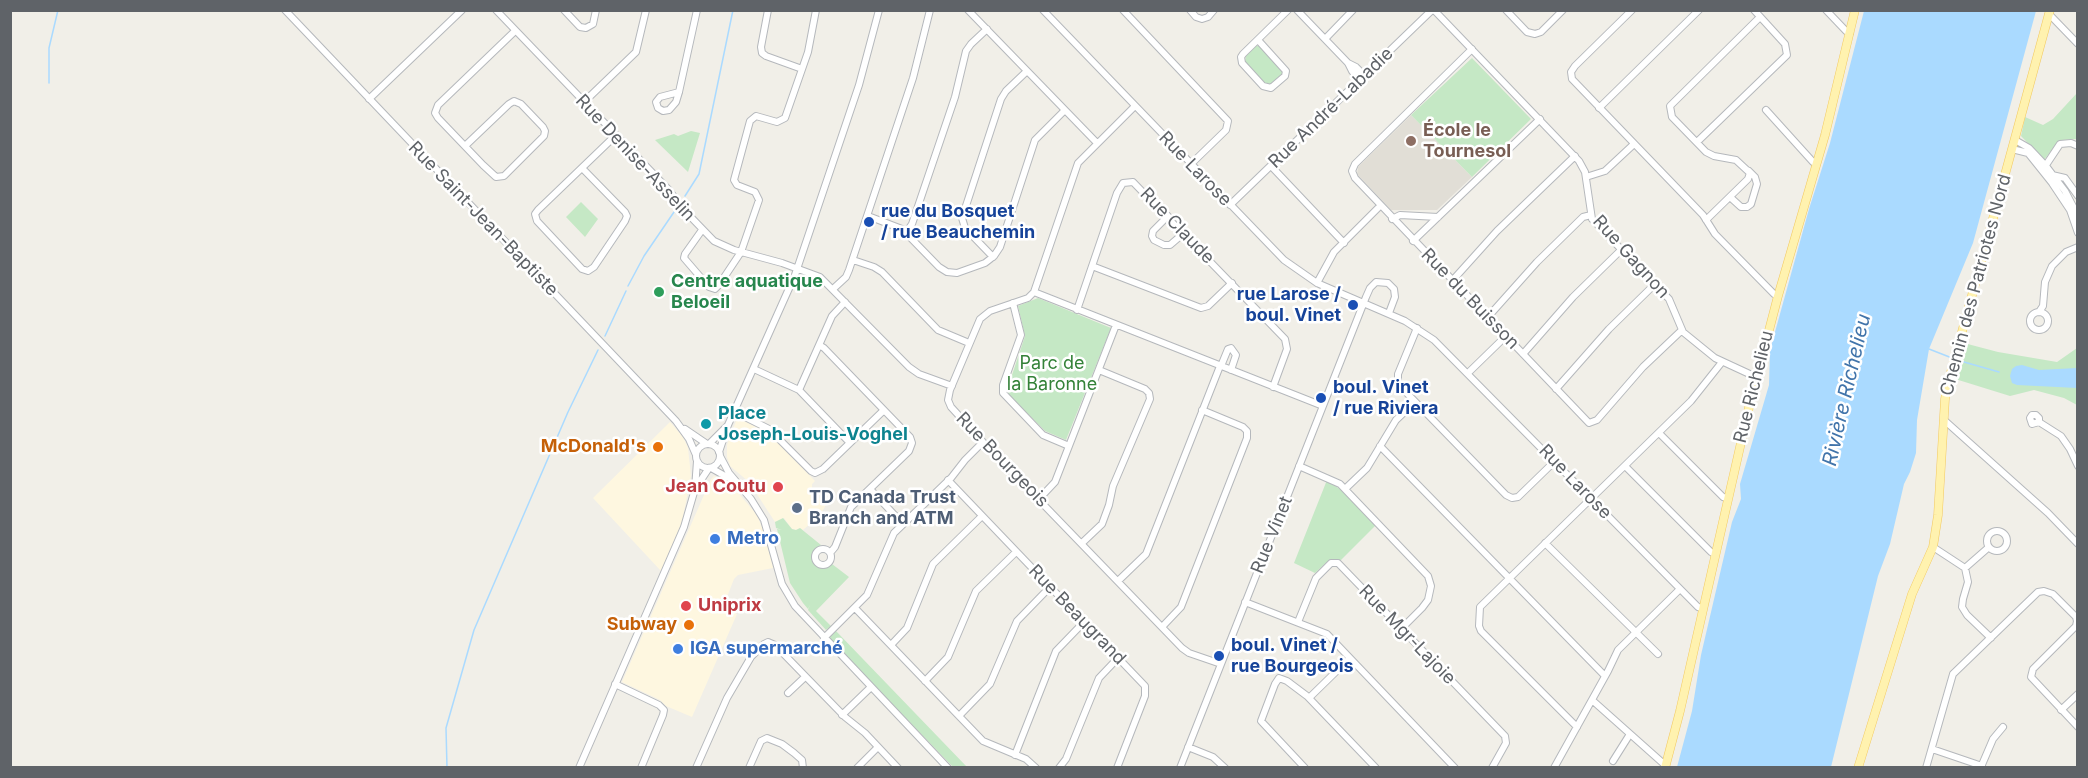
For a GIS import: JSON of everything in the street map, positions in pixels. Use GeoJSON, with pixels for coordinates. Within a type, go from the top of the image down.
{"type":"FeatureCollection","features":[{"type":"Feature","properties":{"kind":"main road","name":"Rue Richelieu"},"geometry":{"type":"LineString","coordinates":[[1665,766],[1756,377],[1817,163],[1856,10]]}},
{"type":"Feature","properties":{"kind":"main road","name":"Chemin des Patriotes Nord"},"geometry":{"type":"LineString","coordinates":[[1860,766],[1912,594],[1933,547],[1938,515],[1945,399],[1957,346],[2049,12]]}},
{"type":"Feature","properties":{"kind":"street","name":"Rue Saint-Jean-Baptiste"},"geometry":{"type":"LineString","coordinates":[[285,10],[682,427],[708,444]]}},
{"type":"Feature","properties":{"kind":"street"},"geometry":{"type":"LineString","coordinates":[[369,99],[462,10]]}},
{"type":"Feature","properties":{"kind":"street","name":"Rue Denise-Asselin"},"geometry":{"type":"LineString","coordinates":[[496,10],[668,189],[682,208],[716,243],[818,276],[911,369],[952,386]]}},
{"type":"Feature","properties":{"kind":"street"},"geometry":{"type":"LineString","coordinates":[[564,10],[580,27],[586,28],[592,24],[596,10]]}},
{"type":"Feature","properties":{"kind":"street"},"geometry":{"type":"LineString","coordinates":[[584,102],[636,52],[646,10]]}},
{"type":"Feature","properties":{"kind":"street"},"geometry":{"type":"LineString","coordinates":[[679,92],[697,10]]}},
{"type":"Feature","properties":{"kind":"street"},"geometry":{"type":"LineString","coordinates":[[768,10],[761,52],[802,69]]}},
{"type":"Feature","properties":{"kind":"street"},"geometry":{"type":"LineString","coordinates":[[702,230],[684,258],[710,288],[718,287],[741,252],[759,199],[755,192],[737,185],[734,180],[750,121],[756,116],[777,122],[784,121],[808,52],[816,10]]}},
{"type":"Feature","properties":{"kind":"street"},"geometry":{"type":"LineString","coordinates":[[694,489],[710,468],[718,463],[728,425],[798,268],[858,85],[879,10]]}},
{"type":"Feature","properties":{"kind":"street"},"geometry":{"type":"LineString","coordinates":[[833,289],[848,274],[853,260],[913,78],[930,10]]}},
{"type":"Feature","properties":{"kind":"street"},"geometry":{"type":"LineString","coordinates":[[968,10],[1097,143]]}},
{"type":"Feature","properties":{"kind":"street","name":"Rue Larose"},"geometry":{"type":"LineString","coordinates":[[1043,10],[1284,260],[1317,284],[1389,314],[1417,328],[1440,345],[1590,499],[1698,607],[1702,608]]}},
{"type":"Feature","properties":{"kind":"street"},"geometry":{"type":"LineString","coordinates":[[1123,10],[1228,121],[1226,130],[1191,164]]}},
{"type":"Feature","properties":{"kind":"street"},"geometry":{"type":"LineString","coordinates":[[1190,10],[1202,19],[1214,10]]}},
{"type":"Feature","properties":{"kind":"street"},"geometry":{"type":"LineString","coordinates":[[1258,40],[1286,70],[1285,76],[1271,88],[1263,86],[1242,62],[1242,55],[1288,10]]}},
{"type":"Feature","properties":{"kind":"street"},"geometry":{"type":"LineString","coordinates":[[1298,10],[1352,70],[1363,78]]}},
{"type":"Feature","properties":{"kind":"street"},"geometry":{"type":"LineString","coordinates":[[1325,39],[1353,10]]}},
{"type":"Feature","properties":{"kind":"street","name":"Rue Gagnon"},"geometry":{"type":"LineString","coordinates":[[1433,10],[1583,166],[1591,214],[1596,223],[1672,303],[1682,330],[1711,356],[1756,377]]}},
{"type":"Feature","properties":{"kind":"street","name":"Rue André-Labadie"},"geometry":{"type":"LineString","coordinates":[[1230,206],[1433,10]]}},
{"type":"Feature","properties":{"kind":"street"},"geometry":{"type":"LineString","coordinates":[[1506,10],[1527,32],[1535,34],[1543,30],[1563,10]]}},
{"type":"Feature","properties":{"kind":"street"},"geometry":{"type":"LineString","coordinates":[[1632,10],[1575,66],[1571,75],[1573,81],[1706,220],[1715,234],[1778,296]]}},
{"type":"Feature","properties":{"kind":"street"},"geometry":{"type":"LineString","coordinates":[[1599,108],[1699,10]]}},
{"type":"Feature","properties":{"kind":"street"},"geometry":{"type":"LineString","coordinates":[[1697,142],[1782,61],[1787,52],[1784,42],[1754,10]]}},
{"type":"Feature","properties":{"kind":"street"},"geometry":{"type":"LineString","coordinates":[[1826,10],[1850,33]]}},
{"type":"Feature","properties":{"kind":"street"},"geometry":{"type":"LineString","coordinates":[[2049,12],[2078,44]]}},
{"type":"Feature","properties":{"kind":"street"},"geometry":{"type":"LineString","coordinates":[[1730,197],[1742,207],[1751,204],[1757,184],[1755,177],[1734,159],[1710,154],[1672,117],[1669,108],[1760,17]]}},
{"type":"Feature","properties":{"kind":"street"},"geometry":{"type":"LineString","coordinates":[[906,233],[912,224],[955,97],[966,51],[987,28]]}},
{"type":"Feature","properties":{"kind":"street"},"geometry":{"type":"LineString","coordinates":[[465,146],[514,101],[520,104],[545,131],[543,138],[501,177],[494,176],[465,146],[436,116],[436,108],[515,31]]}},
{"type":"Feature","properties":{"kind":"street","name":"Rue du Buisson"},"geometry":{"type":"LineString","coordinates":[[1472,49],[1356,162],[1352,171],[1354,178],[1587,421],[1592,423],[1597,420],[1646,364],[1682,330]]}},
{"type":"Feature","properties":{"kind":"street"},"geometry":{"type":"LineString","coordinates":[[993,257],[964,228],[962,218],[1001,99],[1027,71]]}},
{"type":"Feature","properties":{"kind":"street"},"geometry":{"type":"LineString","coordinates":[[1135,106],[1082,158],[1076,168],[1034,292],[1323,406]]}},
{"type":"Feature","properties":{"kind":"street"},"geometry":{"type":"LineString","coordinates":[[868,216],[898,226],[939,267],[949,273],[980,265],[993,257],[1000,246],[1034,142],[1065,110]]}},
{"type":"Feature","properties":{"kind":"street"},"geometry":{"type":"LineString","coordinates":[[1766,110],[1813,162],[1817,163]]}},
{"type":"Feature","properties":{"kind":"street"},"geometry":{"type":"LineString","coordinates":[[1413,241],[1540,119]]}},
{"type":"Feature","properties":{"kind":"street"},"geometry":{"type":"LineString","coordinates":[[582,168],[627,216],[594,267],[588,271],[582,269],[537,222],[535,217],[538,210],[616,135]]}},
{"type":"Feature","properties":{"kind":"street"},"geometry":{"type":"LineString","coordinates":[[2015,140],[2029,148],[2044,168],[2065,202],[2078,233]]}},
{"type":"Feature","properties":{"kind":"street"},"geometry":{"type":"LineString","coordinates":[[2044,168],[2060,144],[2071,143],[2078,146]]}},
{"type":"Feature","properties":{"kind":"street"},"geometry":{"type":"LineString","coordinates":[[1586,177],[1605,171],[1634,144]]}},
{"type":"Feature","properties":{"kind":"street"},"geometry":{"type":"LineString","coordinates":[[2012,150],[2028,153],[2052,175],[2065,191],[2078,216]]}},
{"type":"Feature","properties":{"kind":"street"},"geometry":{"type":"LineString","coordinates":[[1452,281],[1497,231],[1575,156]]}},
{"type":"Feature","properties":{"kind":"street"},"geometry":{"type":"LineString","coordinates":[[1271,166],[1344,243]]}},
{"type":"Feature","properties":{"kind":"street"},"geometry":{"type":"LineString","coordinates":[[1706,220],[1749,178],[1749,171]]}},
{"type":"Feature","properties":{"kind":"street"},"geometry":{"type":"LineString","coordinates":[[2052,175],[2065,178],[2078,196]]}},
{"type":"Feature","properties":{"kind":"street","name":"Rue Claude"},"geometry":{"type":"LineString","coordinates":[[1077,309],[1116,193],[1125,182],[1136,183],[1287,342],[1287,349],[1273,387]]}},
{"type":"Feature","properties":{"kind":"street"},"geometry":{"type":"LineString","coordinates":[[1317,284],[1332,254],[1380,206]]}},
{"type":"Feature","properties":{"kind":"street"},"geometry":{"type":"LineString","coordinates":[[1487,318],[1537,262],[1583,217],[1591,214]]}},
{"type":"Feature","properties":{"kind":"street"},"geometry":{"type":"LineString","coordinates":[[1392,219],[1400,215],[1438,217]]}},
{"type":"Feature","properties":{"kind":"street"},"geometry":{"type":"LineString","coordinates":[[1168,216],[1153,231],[1153,239],[1168,246],[1184,233]]}},
{"type":"Feature","properties":{"kind":"street"},"geometry":{"type":"LineString","coordinates":[[2039,312],[2043,306],[2045,282],[2052,266],[2060,256],[2078,247]]}},
{"type":"Feature","properties":{"kind":"street"},"geometry":{"type":"LineString","coordinates":[[1523,354],[1573,297],[1621,250]]}},
{"type":"Feature","properties":{"kind":"street"},"geometry":{"type":"LineString","coordinates":[[853,260],[880,271],[938,330],[969,343]]}},
{"type":"Feature","properties":{"kind":"street"},"geometry":{"type":"LineString","coordinates":[[1092,266],[1201,308],[1208,306],[1232,283]]}},
{"type":"Feature","properties":{"kind":"street"},"geometry":{"type":"LineString","coordinates":[[1364,304],[1374,283],[1381,281],[1388,283],[1394,288],[1395,294],[1389,314]]}},
{"type":"Feature","properties":{"kind":"street"},"geometry":{"type":"LineString","coordinates":[[1556,389],[1610,328],[1655,284]]}},
{"type":"Feature","properties":{"kind":"street","name":"Rue Bourgeois"},"geometry":{"type":"LineString","coordinates":[[1034,292],[1029,297],[990,311],[982,317],[952,386],[948,397],[950,405],[983,442],[1187,652],[1221,664]]}},
{"type":"Feature","properties":{"kind":"street"},"geometry":{"type":"LineString","coordinates":[[798,390],[832,316],[845,302]]}},
{"type":"Feature","properties":{"kind":"street"},"geometry":{"type":"LineString","coordinates":[[1012,303],[1022,334],[1003,386],[1003,393],[1043,435],[1069,446]]}},
{"type":"Feature","properties":{"kind":"street","name":"Rue Vinet"},"geometry":{"type":"LineString","coordinates":[[1180,768],[1364,304]]}},
{"type":"Feature","properties":{"kind":"street"},"geometry":{"type":"LineString","coordinates":[[1039,499],[1055,482],[1116,325]]}},
{"type":"Feature","properties":{"kind":"street"},"geometry":{"type":"LineString","coordinates":[[1417,328],[1397,378],[1399,385],[1508,497],[1519,496],[1555,461]]}},
{"type":"Feature","properties":{"kind":"street"},"geometry":{"type":"LineString","coordinates":[[1468,373],[1506,336]]}},
{"type":"Feature","properties":{"kind":"street"},"geometry":{"type":"LineString","coordinates":[[819,345],[911,438],[912,446],[909,452],[851,507],[835,547],[830,553]]}},
{"type":"Feature","properties":{"kind":"street"},"geometry":{"type":"LineString","coordinates":[[1118,581],[1146,554],[1202,410],[1228,349],[1231,348],[1236,355],[1231,370]]}},
{"type":"Feature","properties":{"kind":"street"},"geometry":{"type":"LineString","coordinates":[[1577,727],[1481,631],[1479,626],[1481,605],[1700,391],[1722,362]]}},
{"type":"Feature","properties":{"kind":"street"},"geometry":{"type":"LineString","coordinates":[[754,369],[798,390],[850,443]]}},
{"type":"Feature","properties":{"kind":"street"},"geometry":{"type":"LineString","coordinates":[[1082,543],[1102,523],[1113,485],[1150,398],[1144,388],[1099,370]]}},
{"type":"Feature","properties":{"kind":"street"},"geometry":{"type":"LineString","coordinates":[[1346,489],[1365,470],[1395,422],[1415,402]]}},
{"type":"Feature","properties":{"kind":"street"},"geometry":{"type":"LineString","coordinates":[[735,412],[767,427],[812,472],[817,473],[884,410]]}},
{"type":"Feature","properties":{"kind":"street"},"geometry":{"type":"LineString","coordinates":[[1162,627],[1181,608],[1247,438],[1247,431],[1243,427],[1202,410]]}},
{"type":"Feature","properties":{"kind":"street"},"geometry":{"type":"LineString","coordinates":[[1944,420],[2048,513],[2078,544]]}},
{"type":"Feature","properties":{"kind":"street"},"geometry":{"type":"LineString","coordinates":[[2039,422],[2061,436],[2078,466]]}},
{"type":"Feature","properties":{"kind":"street"},"geometry":{"type":"LineString","coordinates":[[579,768],[682,533],[694,489],[700,447],[708,444],[728,425]]}},
{"type":"Feature","properties":{"kind":"street","name":"Rue Saint-Jean-Baptiste"},"geometry":{"type":"LineString","coordinates":[[682,427],[697,458]]}},
{"type":"Feature","properties":{"kind":"street"},"geometry":{"type":"LineString","coordinates":[[1659,432],[1723,497],[1727,498]]}},
{"type":"Feature","properties":{"kind":"street"},"geometry":{"type":"LineString","coordinates":[[824,638],[868,594],[890,538],[983,442]]}},
{"type":"Feature","properties":{"kind":"street"},"geometry":{"type":"LineString","coordinates":[[708,444],[714,446],[720,454],[726,468],[751,499],[764,520],[780,578],[788,595],[802,615],[948,768]]}},
{"type":"Feature","properties":{"kind":"street"},"geometry":{"type":"LineString","coordinates":[[1380,446],[1605,676]]}},
{"type":"Feature","properties":{"kind":"street"},"geometry":{"type":"LineString","coordinates":[[697,458],[702,466],[737,483]]}},
{"type":"Feature","properties":{"kind":"street"},"geometry":{"type":"LineString","coordinates":[[1299,466],[1333,480],[1346,489],[1429,578],[1430,590],[1426,602],[1401,629]]}},
{"type":"Feature","properties":{"kind":"street"},"geometry":{"type":"LineString","coordinates":[[1624,466],[1715,554]]}},
{"type":"Feature","properties":{"kind":"street","name":"Rue Beaugrand"},"geometry":{"type":"LineString","coordinates":[[948,480],[1144,685],[1146,693],[1117,768]]}},
{"type":"Feature","properties":{"kind":"street"},"geometry":{"type":"LineString","coordinates":[[870,489],[903,524]]}},
{"type":"Feature","properties":{"kind":"street"},"geometry":{"type":"LineString","coordinates":[[891,645],[907,628],[933,564],[982,516]]}},
{"type":"Feature","properties":{"kind":"street"},"geometry":{"type":"LineString","coordinates":[[1545,543],[1658,654]]}},
{"type":"Feature","properties":{"kind":"street"},"geometry":{"type":"LineString","coordinates":[[1933,547],[1965,568],[1968,582],[1962,608],[1991,638]]}},
{"type":"Feature","properties":{"kind":"street"},"geometry":{"type":"LineString","coordinates":[[1965,568],[1989,547]]}},
{"type":"Feature","properties":{"kind":"street"},"geometry":{"type":"LineString","coordinates":[[925,681],[949,654],[975,591],[1016,552]]}},
{"type":"Feature","properties":{"kind":"street","name":"Rue Mgr-Lajoie"},"geometry":{"type":"LineString","coordinates":[[1298,622],[1316,578],[1330,564],[1336,562],[1505,736],[1505,744],[1492,768]]}},
{"type":"Feature","properties":{"kind":"street"},"geometry":{"type":"LineString","coordinates":[[959,716],[990,684],[1017,621],[1050,587]]}},
{"type":"Feature","properties":{"kind":"street"},"geometry":{"type":"LineString","coordinates":[[1554,768],[1618,650],[1680,589]]}},
{"type":"Feature","properties":{"kind":"street"},"geometry":{"type":"LineString","coordinates":[[1926,768],[1953,674],[2038,592],[2053,594],[2076,617],[2077,624],[2031,674],[2032,680],[2078,727]]}},
{"type":"Feature","properties":{"kind":"street"},"geometry":{"type":"LineString","coordinates":[[1245,602],[1328,634],[1455,768]]}},
{"type":"Feature","properties":{"kind":"street"},"geometry":{"type":"LineString","coordinates":[[855,608],[985,742],[1028,760],[1036,768]]}},
{"type":"Feature","properties":{"kind":"street"},"geometry":{"type":"LineString","coordinates":[[1015,755],[1056,651],[1084,622]]}},
{"type":"Feature","properties":{"kind":"street"},"geometry":{"type":"LineString","coordinates":[[696,768],[723,704],[751,657],[765,643],[773,644],[842,715],[866,733],[898,768]]}},
{"type":"Feature","properties":{"kind":"street"},"geometry":{"type":"LineString","coordinates":[[1059,768],[1066,759],[1099,678],[1118,658]]}},
{"type":"Feature","properties":{"kind":"street"},"geometry":{"type":"LineString","coordinates":[[1309,698],[1350,658]]}},
{"type":"Feature","properties":{"kind":"street"},"geometry":{"type":"LineString","coordinates":[[788,693],[805,677]]}},
{"type":"Feature","properties":{"kind":"street"},"geometry":{"type":"LineString","coordinates":[[1305,768],[1261,721],[1273,686],[1279,678],[1309,698],[1376,768]]}},
{"type":"Feature","properties":{"kind":"street"},"geometry":{"type":"LineString","coordinates":[[615,684],[659,705],[664,710],[641,768]]}},
{"type":"Feature","properties":{"kind":"street"},"geometry":{"type":"LineString","coordinates":[[842,715],[871,687]]}},
{"type":"Feature","properties":{"kind":"street"},"geometry":{"type":"LineString","coordinates":[[2061,710],[2078,694]]}},
{"type":"Feature","properties":{"kind":"street"},"geometry":{"type":"LineString","coordinates":[[1592,700],[1665,766]]}},
{"type":"Feature","properties":{"kind":"street"},"geometry":{"type":"LineString","coordinates":[[1932,749],[1981,767],[1997,733],[2003,727]]}},
{"type":"Feature","properties":{"kind":"street"},"geometry":{"type":"LineString","coordinates":[[1613,761],[1630,734]]}},
{"type":"Feature","properties":{"kind":"street"},"geometry":{"type":"LineString","coordinates":[[749,768],[765,738],[777,741],[794,753],[803,761],[803,768]]}},
{"type":"Feature","properties":{"kind":"street"},"geometry":{"type":"LineString","coordinates":[[857,768],[878,747]]}},
{"type":"Feature","properties":{"kind":"street"},"geometry":{"type":"LineString","coordinates":[[1188,747],[1213,757],[1225,768]]}},
{"type":"Feature","properties":{"kind":"shaded area","name":"École le Tournesol"},"geometry":{"type":"Polygon","coordinates":[[[1411,115],[1472,177],[1437,210],[1391,210],[1357,174],[1358,167],[1411,115]]]}},
{"type":"Feature","properties":{"kind":"shaded area"},"geometry":{"type":"Polygon","coordinates":[[[740,419],[768,433],[815,481],[812,484],[812,490],[826,505],[820,515],[803,530],[792,529],[784,518],[775,522],[749,482],[730,466],[727,445],[736,421],[740,419]]]}},
{"type":"Feature","properties":{"kind":"shaded area"},"geometry":{"type":"Polygon","coordinates":[[[670,422],[683,437],[688,448],[691,476],[682,522],[661,571],[593,498],[670,422]]]}},
{"type":"Feature","properties":{"kind":"shaded area"},"geometry":{"type":"Polygon","coordinates":[[[714,476],[721,478],[735,489],[757,515],[765,535],[773,568],[738,575],[734,579],[723,607],[737,614],[692,717],[622,682],[714,476]]]}},
{"type":"Feature","properties":{"kind":"green space"},"geometry":{"type":"Polygon","coordinates":[[[1255,46],[1259,46],[1282,71],[1282,75],[1271,85],[1266,84],[1245,62],[1246,55],[1255,46]]]}},
{"type":"Feature","properties":{"kind":"green space"},"geometry":{"type":"Polygon","coordinates":[[[1472,58],[1531,119],[1472,177],[1411,115],[1472,58]]]}},
{"type":"Feature","properties":{"kind":"green space"},"geometry":{"type":"Polygon","coordinates":[[[2077,93],[2077,139],[2062,140],[2057,143],[2044,160],[2021,136],[2025,117],[2043,125],[2053,119],[2077,93]]]}},
{"type":"Feature","properties":{"kind":"green space"},"geometry":{"type":"Polygon","coordinates":[[[691,131],[700,133],[688,172],[655,140],[691,131]]]}},
{"type":"Feature","properties":{"kind":"green space"},"geometry":{"type":"Polygon","coordinates":[[[581,202],[598,219],[585,237],[566,217],[581,202]]]}},
{"type":"Feature","properties":{"kind":"green space","name":"Parc de la Baronne"},"geometry":{"type":"Polygon","coordinates":[[[1038,298],[1111,328],[1066,440],[1045,431],[1009,395],[1007,390],[1025,336],[1018,306],[1038,298]]]}},
{"type":"Feature","properties":{"kind":"green space"},"geometry":{"type":"Polygon","coordinates":[[[1960,342],[1998,352],[2057,362],[2077,348],[2077,405],[2064,398],[2034,390],[2010,396],[1952,378],[1960,342]]]}},
{"type":"Feature","properties":{"kind":"green space"},"geometry":{"type":"Polygon","coordinates":[[[1327,480],[1341,490],[1376,525],[1340,561],[1329,560],[1315,573],[1294,563],[1327,480]]]}},
{"type":"Feature","properties":{"kind":"green space"},"geometry":{"type":"Polygon","coordinates":[[[783,518],[792,529],[800,528],[821,545],[815,549],[813,554],[813,560],[817,565],[823,568],[832,564],[849,577],[816,611],[831,626],[826,630],[808,610],[810,605],[808,609],[790,583],[777,529],[782,530],[776,528],[775,522],[783,518]]]}},
{"type":"Feature","properties":{"kind":"green space"},"geometry":{"type":"Polygon","coordinates":[[[836,631],[967,767],[953,767],[831,641],[830,637],[836,631]]]}},
{"type":"Feature","properties":{"kind":"water","name":"Rivière Richelieu"},"geometry":{"type":"Polygon","coordinates":[[[1864,11],[2036,11],[1973,243],[1929,349],[1917,420],[1916,453],[1904,484],[1890,544],[1878,576],[1831,767],[1677,767],[1692,711],[1701,655],[1732,522],[1741,499],[1740,484],[1769,385],[1770,350],[1830,143],[1864,11]]]}},
{"type":"Feature","properties":{"kind":"water"},"geometry":{"type":"Polygon","coordinates":[[[2022,365],[2039,370],[2077,368],[2077,388],[2012,383],[2010,376],[2012,369],[2022,365]]]}},
{"type":"Feature","properties":{"kind":"waterway"},"geometry":{"type":"LineString","coordinates":[[49,83],[49,48],[58,10]]}},
{"type":"Feature","properties":{"kind":"waterway"},"geometry":{"type":"LineString","coordinates":[[685,196],[699,174],[733,10]]}},
{"type":"Feature","properties":{"kind":"waterway"},"geometry":{"type":"LineString","coordinates":[[628,286],[644,256],[674,212]]}},
{"type":"Feature","properties":{"kind":"waterway"},"geometry":{"type":"LineString","coordinates":[[605,336],[626,291]]}},
{"type":"Feature","properties":{"kind":"waterway"},"geometry":{"type":"LineString","coordinates":[[1929,349],[1952,358]]}},
{"type":"Feature","properties":{"kind":"waterway"},"geometry":{"type":"LineString","coordinates":[[447,768],[446,728],[474,630],[568,412],[598,350]]}},
{"type":"Feature","properties":{"kind":"waterway"},"geometry":{"type":"LineString","coordinates":[[1957,360],[1999,372]]}},
{"type":"Feature","properties":{"kind":"place","name":"École le Tournesol"},"geometry":{"type":"Point","coordinates":[1411,141]}},
{"type":"Feature","properties":{"kind":"place","name":"rue du Bosquet / rue Beauchemin"},"geometry":{"type":"Point","coordinates":[869,222]}},
{"type":"Feature","properties":{"kind":"place","name":"Centre aquatique Beloeil"},"geometry":{"type":"Point","coordinates":[659,292]}},
{"type":"Feature","properties":{"kind":"place","name":"rue Larose / boul. Vinet"},"geometry":{"type":"Point","coordinates":[1353,305]}},
{"type":"Feature","properties":{"kind":"place","name":"boul. Vinet / rue Riviera"},"geometry":{"type":"Point","coordinates":[1321,398]}},
{"type":"Feature","properties":{"kind":"place","name":"Place Joseph-Louis-Voghel"},"geometry":{"type":"Point","coordinates":[706,424]}},
{"type":"Feature","properties":{"kind":"place","name":"McDonald's"},"geometry":{"type":"Point","coordinates":[658,447]}},
{"type":"Feature","properties":{"kind":"place","name":"Jean Coutu"},"geometry":{"type":"Point","coordinates":[778,487]}},
{"type":"Feature","properties":{"kind":"place","name":"TD Canada Trust Branch and ATM"},"geometry":{"type":"Point","coordinates":[797,508]}},
{"type":"Feature","properties":{"kind":"place","name":"Metro"},"geometry":{"type":"Point","coordinates":[715,539]}},
{"type":"Feature","properties":{"kind":"place","name":"Uniprix"},"geometry":{"type":"Point","coordinates":[686,606]}},
{"type":"Feature","properties":{"kind":"place","name":"Subway"},"geometry":{"type":"Point","coordinates":[689,625]}},
{"type":"Feature","properties":{"kind":"place","name":"IGA supermarché"},"geometry":{"type":"Point","coordinates":[678,649]}},
{"type":"Feature","properties":{"kind":"place","name":"boul. Vinet / rue Bourgeois"},"geometry":{"type":"Point","coordinates":[1219,656]}}]}
